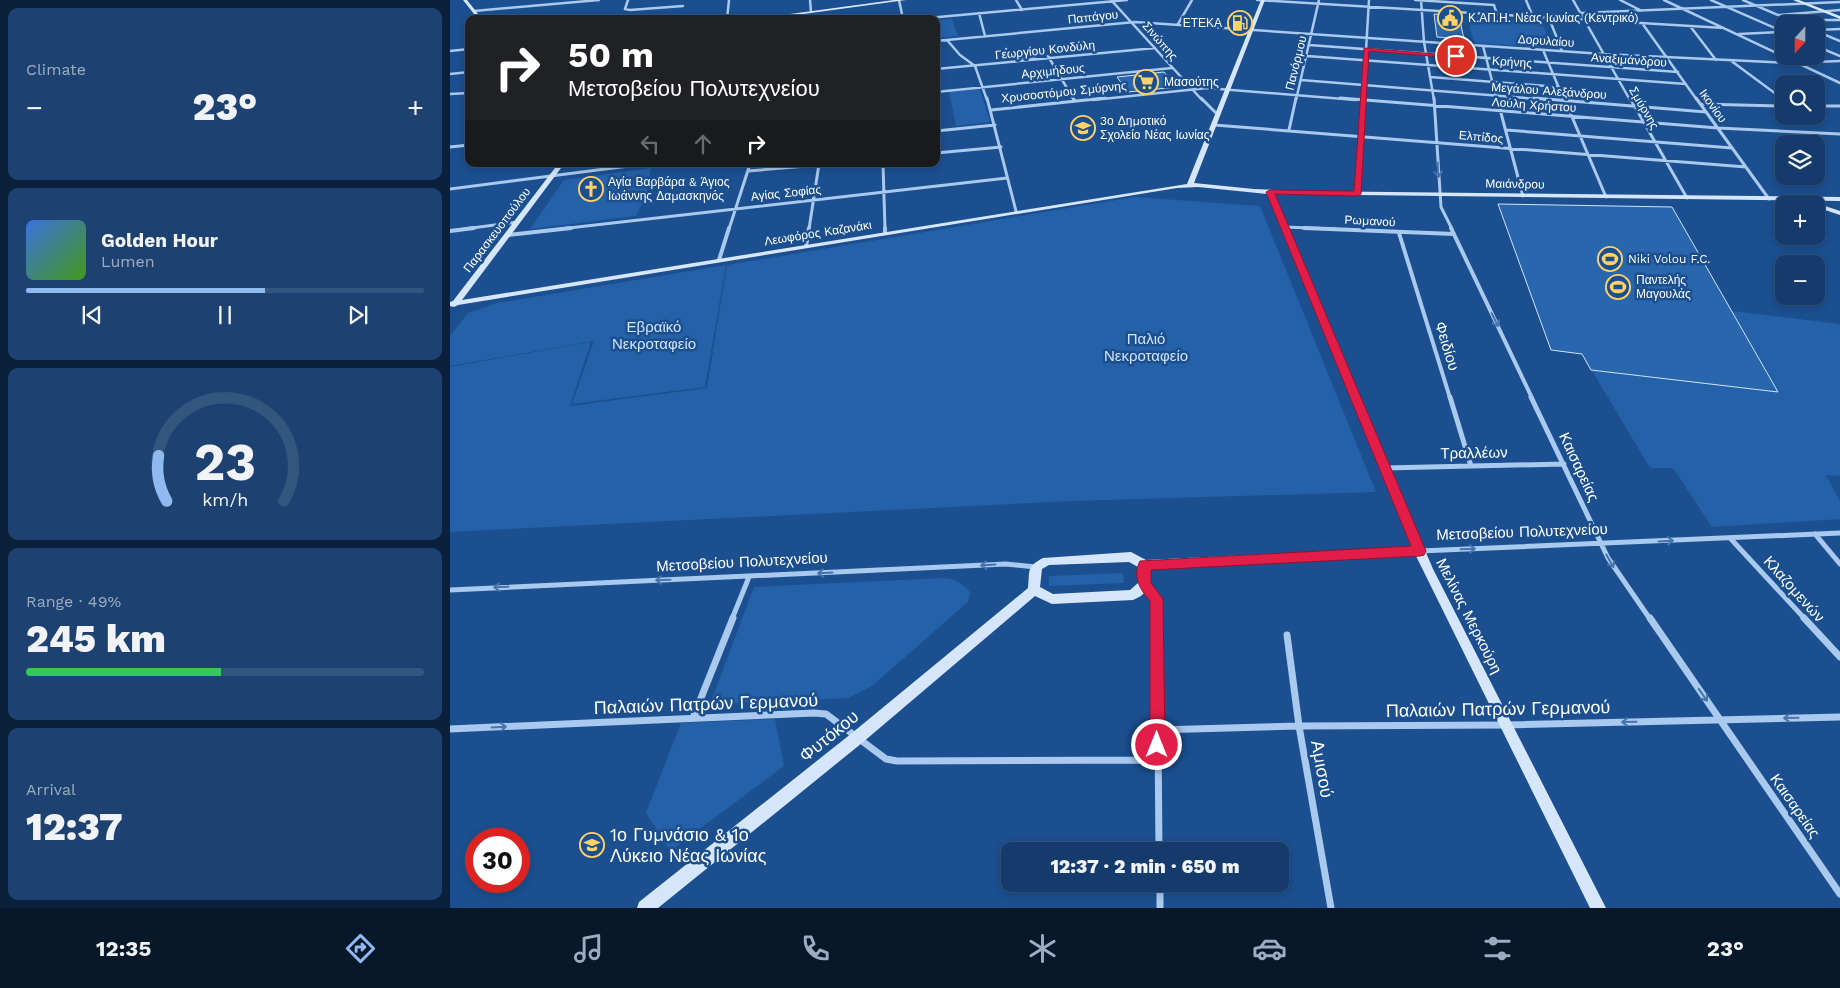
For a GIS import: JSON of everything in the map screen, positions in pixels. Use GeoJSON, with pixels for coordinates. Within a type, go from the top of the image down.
{"type":"FeatureCollection","features":[{"type":"Feature","properties":{"kind":"street"},"geometry":{"type":"LineString","coordinates":[[465,0],[477,15]]}},
{"type":"Feature","properties":{"kind":"street"},"geometry":{"type":"LineString","coordinates":[[474,11],[599,0]]}},
{"type":"Feature","properties":{"kind":"street"},"geometry":{"type":"LineString","coordinates":[[628,0],[626,9],[630,10],[683,6]]}},
{"type":"Feature","properties":{"kind":"street"},"geometry":{"type":"LineString","coordinates":[[727,15],[729,0]]}},
{"type":"Feature","properties":{"kind":"street"},"geometry":{"type":"LineString","coordinates":[[810,0],[811,12]]}},
{"type":"Feature","properties":{"kind":"street"},"geometry":{"type":"LineString","coordinates":[[899,0],[902,15]]}},
{"type":"Feature","properties":{"kind":"street"},"geometry":{"type":"LineString","coordinates":[[787,15],[904,0]]}},
{"type":"Feature","properties":{"kind":"street"},"geometry":{"type":"LineString","coordinates":[[1016,0],[1022,10]]}},
{"type":"Feature","properties":{"kind":"street"},"geometry":{"type":"LineString","coordinates":[[940,17],[1127,0]]}},
{"type":"Feature","properties":{"kind":"street"},"geometry":{"type":"LineString","coordinates":[[1178,24],[1192,0]]}},
{"type":"Feature","properties":{"kind":"street"},"geometry":{"type":"LineString","coordinates":[[1257,0],[1319,2],[1477,14],[1724,28]]}},
{"type":"Feature","properties":{"kind":"street"},"geometry":{"type":"LineString","coordinates":[[1190,185],[1263,0]]}},
{"type":"Feature","properties":{"kind":"street"},"geometry":{"type":"LineString","coordinates":[[1357,194],[1369,0]]}},
{"type":"Feature","properties":{"kind":"street"},"geometry":{"type":"LineString","coordinates":[[1414,0],[1494,5],[1498,15]]}},
{"type":"Feature","properties":{"kind":"street","name":"Καισαρείας"},"geometry":{"type":"LineString","coordinates":[[1421,0],[1424,42],[1435,106],[1441,207],[1615,570],[1840,894]]}},
{"type":"Feature","properties":{"kind":"street"},"geometry":{"type":"LineString","coordinates":[[1472,0],[1477,14]]}},
{"type":"Feature","properties":{"kind":"street"},"geometry":{"type":"LineString","coordinates":[[1526,0],[1534,17]]}},
{"type":"Feature","properties":{"kind":"street","name":"Σμύρνης"},"geometry":{"type":"LineString","coordinates":[[1573,0],[1687,198]]}},
{"type":"Feature","properties":{"kind":"street"},"geometry":{"type":"LineString","coordinates":[[1620,0],[1642,11]]}},
{"type":"Feature","properties":{"kind":"street"},"geometry":{"type":"LineString","coordinates":[[1664,0],[1775,53]]}},
{"type":"Feature","properties":{"kind":"street"},"geometry":{"type":"LineString","coordinates":[[1711,0],[1775,28]]}},
{"type":"Feature","properties":{"kind":"street"},"geometry":{"type":"LineString","coordinates":[[1744,0],[1779,15],[1840,10]]}},
{"type":"Feature","properties":{"kind":"street"},"geometry":{"type":"LineString","coordinates":[[1795,0],[1840,19]]}},
{"type":"Feature","properties":{"kind":"street","name":"Σινώπης"},"geometry":{"type":"LineString","coordinates":[[1111,1],[1191,89],[1218,115]]}},
{"type":"Feature","properties":{"kind":"street","name":"Πανόρμου"},"geometry":{"type":"LineString","coordinates":[[1289,130],[1319,2]]}},
{"type":"Feature","properties":{"kind":"street"},"geometry":{"type":"LineString","coordinates":[[1581,13],[1840,2]]}},
{"type":"Feature","properties":{"kind":"street"},"geometry":{"type":"LineString","coordinates":[[979,13],[984,36]]}},
{"type":"Feature","properties":{"kind":"street"},"geometry":{"type":"LineString","coordinates":[[1549,18],[1562,51]]}},
{"type":"Feature","properties":{"kind":"street"},"geometry":{"type":"LineString","coordinates":[[1825,19],[1840,19]]}},
{"type":"Feature","properties":{"kind":"street","name":"Παπάγου"},"geometry":{"type":"LineString","coordinates":[[940,41],[1131,22],[1251,29]]}},
{"type":"Feature","properties":{"kind":"street","name":"Ικονίου"},"geometry":{"type":"LineString","coordinates":[[1642,24],[1770,199]]}},
{"type":"Feature","properties":{"kind":"street"},"geometry":{"type":"LineString","coordinates":[[1690,26],[1716,60]]}},
{"type":"Feature","properties":{"kind":"street","name":"Δορυλαίου"},"geometry":{"type":"LineString","coordinates":[[1251,29],[1603,54],[1775,62]]}},
{"type":"Feature","properties":{"kind":"street"},"geometry":{"type":"LineString","coordinates":[[1825,30],[1840,29]]}},
{"type":"Feature","properties":{"kind":"street"},"geometry":{"type":"LineString","coordinates":[[1736,34],[1775,32]]}},
{"type":"Feature","properties":{"kind":"street"},"geometry":{"type":"LineString","coordinates":[[1825,35],[1840,41]]}},
{"type":"Feature","properties":{"kind":"street"},"geometry":{"type":"LineString","coordinates":[[947,40],[960,55],[976,66],[991,110],[1016,211]]}},
{"type":"Feature","properties":{"kind":"street","name":"Γεωργίου Κονδύλη"},"geometry":{"type":"LineString","coordinates":[[940,69],[1152,45]]}},
{"type":"Feature","properties":{"kind":"street","name":"Αναξιμάνδρου"},"geometry":{"type":"LineString","coordinates":[[1309,45],[1678,72]]}},
{"type":"Feature","properties":{"kind":"street"},"geometry":{"type":"LineString","coordinates":[[1483,46],[1512,148],[1523,196]]}},
{"type":"Feature","properties":{"kind":"street","name":"Γεωργίου Κονδύλη"},"geometry":{"type":"LineString","coordinates":[[1006,50],[1007,56],[1010,58],[1048,57],[1155,48]]}},
{"type":"Feature","properties":{"kind":"street"},"geometry":{"type":"LineString","coordinates":[[450,51],[465,49]]}},
{"type":"Feature","properties":{"kind":"street"},"geometry":{"type":"LineString","coordinates":[[1543,50],[1606,197]]}},
{"type":"Feature","properties":{"kind":"street"},"geometry":{"type":"LineString","coordinates":[[1825,50],[1840,56]]}},
{"type":"Feature","properties":{"kind":"street","name":"Κρήνης"},"geometry":{"type":"LineString","coordinates":[[1307,56],[1686,84]]}},
{"type":"Feature","properties":{"kind":"street"},"geometry":{"type":"LineString","coordinates":[[1048,57],[1075,101]]}},
{"type":"Feature","properties":{"kind":"street"},"geometry":{"type":"LineString","coordinates":[[1730,60],[1775,93]]}},
{"type":"Feature","properties":{"kind":"street","name":"Δορυλαίου"},"geometry":{"type":"LineString","coordinates":[[1825,62],[1840,61]]}},
{"type":"Feature","properties":{"kind":"street"},"geometry":{"type":"LineString","coordinates":[[1801,65],[1840,84]]}},
{"type":"Feature","properties":{"kind":"street","name":"Αρχιμήδους"},"geometry":{"type":"LineString","coordinates":[[940,92],[1172,68]]}},
{"type":"Feature","properties":{"kind":"street"},"geometry":{"type":"LineString","coordinates":[[450,74],[465,72]]}},
{"type":"Feature","properties":{"kind":"street"},"geometry":{"type":"LineString","coordinates":[[1430,77],[1559,87]]}},
{"type":"Feature","properties":{"kind":"street","name":"Μεγάλου Αλεξάνδρου"},"geometry":{"type":"LineString","coordinates":[[1301,80],[1706,112]]}},
{"type":"Feature","properties":{"kind":"street","name":"Χρυσοστόμου Σμύρνης"},"geometry":{"type":"LineString","coordinates":[[991,110],[1191,89],[1228,89]]}},
{"type":"Feature","properties":{"kind":"street","name":"Λούλη Χρήστου"},"geometry":{"type":"LineString","coordinates":[[1228,89],[1718,128],[1840,134]]}},
{"type":"Feature","properties":{"kind":"street"},"geometry":{"type":"LineString","coordinates":[[450,94],[465,93]]}},
{"type":"Feature","properties":{"kind":"street"},"geometry":{"type":"LineString","coordinates":[[1700,104],[1775,106]]}},
{"type":"Feature","properties":{"kind":"street"},"geometry":{"type":"LineString","coordinates":[[1825,106],[1840,106]]}},
{"type":"Feature","properties":{"kind":"street","name":"Χρυσοστόμου Σμύρνης"},"geometry":{"type":"LineString","coordinates":[[940,131],[995,125]]}},
{"type":"Feature","properties":{"kind":"street","name":"Ελπίδος"},"geometry":{"type":"LineString","coordinates":[[1214,125],[1746,167]]}},
{"type":"Feature","properties":{"kind":"street"},"geometry":{"type":"LineString","coordinates":[[1506,130],[1732,148]]}},
{"type":"Feature","properties":{"kind":"street"},"geometry":{"type":"LineString","coordinates":[[450,147],[465,145]]}},
{"type":"Feature","properties":{"kind":"street"},"geometry":{"type":"LineString","coordinates":[[940,154],[1001,147]]}},
{"type":"Feature","properties":{"kind":"street","name":"Παρασκευοπούλου"},"geometry":{"type":"LineString","coordinates":[[452,306],[518,222],[558,167]]}},
{"type":"Feature","properties":{"kind":"street"},"geometry":{"type":"LineString","coordinates":[[450,189],[621,167]]}},
{"type":"Feature","properties":{"kind":"street"},"geometry":{"type":"LineString","coordinates":[[719,260],[749,167]]}},
{"type":"Feature","properties":{"kind":"street"},"geometry":{"type":"LineString","coordinates":[[748,171],[789,167]]}},
{"type":"Feature","properties":{"kind":"street"},"geometry":{"type":"LineString","coordinates":[[806,246],[819,167]]}},
{"type":"Feature","properties":{"kind":"street"},"geometry":{"type":"LineString","coordinates":[[884,167],[886,233]]}},
{"type":"Feature","properties":{"kind":"street","name":"Αγίας Σοφίας"},"geometry":{"type":"LineString","coordinates":[[508,235],[1007,178]]}},
{"type":"Feature","properties":{"kind":"street","name":"Μαιάνδρου"},"geometry":{"type":"LineString","coordinates":[[1190,185],[1270,192],[1775,199]]}},
{"type":"Feature","properties":{"kind":"street","name":"Λεωφόρος Καζανάκι"},"geometry":{"type":"LineString","coordinates":[[452,306],[1016,211],[1190,185]]}},
{"type":"Feature","properties":{"kind":"street","name":"Μελίνας Μερκούρη"},"geometry":{"type":"LineString","coordinates":[[1270,192],[1420,551],[1598,908]]}},
{"type":"Feature","properties":{"kind":"street","name":"Μαιάνδρου"},"geometry":{"type":"LineString","coordinates":[[1825,201],[1838,201]]}},
{"type":"Feature","properties":{"kind":"street"},"geometry":{"type":"LineString","coordinates":[[1825,208],[1840,213]]}},
{"type":"Feature","properties":{"kind":"street"},"geometry":{"type":"LineString","coordinates":[[450,231],[518,222]]}},
{"type":"Feature","properties":{"kind":"street","name":"Ρωμανού"},"geometry":{"type":"LineString","coordinates":[[1284,226],[1399,233],[1454,234]]}},
{"type":"Feature","properties":{"kind":"street","name":"Φειδίου"},"geometry":{"type":"LineString","coordinates":[[1399,233],[1471,466]]}},
{"type":"Feature","properties":{"kind":"street","name":"Τραλλέων"},"geometry":{"type":"LineString","coordinates":[[1385,468],[1564,464]]}},
{"type":"Feature","properties":{"kind":"street","name":"Μετσοβείου Πολυτεχνείου"},"geometry":{"type":"LineString","coordinates":[[450,590],[1006,564],[1036,567],[1047,561],[1130,558],[1144,565],[1840,533]]}},
{"type":"Feature","properties":{"kind":"street"},"geometry":{"type":"LineString","coordinates":[[1815,534],[1840,564]]}},
{"type":"Feature","properties":{"kind":"street","name":"Κλαζομενών"},"geometry":{"type":"LineString","coordinates":[[1730,538],[1840,658]]}},
{"type":"Feature","properties":{"kind":"street"},"geometry":{"type":"LineString","coordinates":[[1144,565],[1144,585],[1157,599],[1159,842]]}},
{"type":"Feature","properties":{"kind":"street"},"geometry":{"type":"LineString","coordinates":[[1036,567],[1034,590],[1052,599],[1133,595],[1144,585]]}},
{"type":"Feature","properties":{"kind":"street"},"geometry":{"type":"LineString","coordinates":[[694,718],[749,577]]}},
{"type":"Feature","properties":{"kind":"street","name":"Φυτόκου"},"geometry":{"type":"LineString","coordinates":[[645,908],[857,738],[1034,590]]}},
{"type":"Feature","properties":{"kind":"street","name":"Αμισού"},"geometry":{"type":"LineString","coordinates":[[1287,636],[1299,726],[1331,908]]}},
{"type":"Feature","properties":{"kind":"street","name":"Παλαιών Πατρών Γερμανού"},"geometry":{"type":"LineString","coordinates":[[450,729],[826,714],[886,759],[897,761],[1158,760]]}},
{"type":"Feature","properties":{"kind":"street","name":"Παλαιών Πατρών Γερμανού"},"geometry":{"type":"LineString","coordinates":[[1157,730],[1840,717]]}},
{"type":"Feature","properties":{"kind":"street"},"geometry":{"type":"LineString","coordinates":[[1160,892],[1160,908]]}},
{"type":"Feature","properties":{"kind":"green space"},"geometry":{"type":"Polygon","coordinates":[[[1476,17],[1542,22],[1552,48],[1474,43],[1469,24],[1478,25],[1476,17]]]}},
{"type":"Feature","properties":{"kind":"green space"},"geometry":{"type":"Polygon","coordinates":[[[952,19],[958,36],[940,38],[940,20],[952,19]]]}},
{"type":"Feature","properties":{"kind":"green space"},"geometry":{"type":"Polygon","coordinates":[[[980,89],[990,122],[956,126],[949,92],[980,89]]]}},
{"type":"Feature","properties":{"kind":"green space"},"geometry":{"type":"Polygon","coordinates":[[[651,168],[646,195],[636,216],[530,229],[564,180],[651,168]]]}},
{"type":"Feature","properties":{"kind":"green space","name":"Παλιό Νεκροταφείο"},"geometry":{"type":"Polygon","coordinates":[[[1135,197],[1260,206],[1376,492],[1072,501],[450,532],[450,367],[591,342],[570,406],[707,388],[727,265],[1135,197]]]}},
{"type":"Feature","properties":{"kind":"green space"},"geometry":{"type":"Polygon","coordinates":[[[1498,204],[1672,207],[1732,311],[1840,324],[1840,476],[1826,475],[1840,501],[1840,519],[1712,527],[1673,468],[1650,468],[1582,354],[1551,350],[1498,204]]]}},
{"type":"Feature","properties":{"kind":"green space","name":"Εβραϊκό Νεκροταφείο"},"geometry":{"type":"Polygon","coordinates":[[[726,265],[705,387],[572,404],[594,341],[450,366],[450,336],[468,313],[497,303],[726,265]]]}},
{"type":"Feature","properties":{"kind":"green space"},"geometry":{"type":"Polygon","coordinates":[[[1123,573],[1124,583],[1049,586],[1049,576],[1123,573]]]}},
{"type":"Feature","properties":{"kind":"green space"},"geometry":{"type":"Polygon","coordinates":[[[944,578],[955,580],[970,592],[968,602],[872,686],[848,698],[710,704],[754,587],[944,578]]]}},
{"type":"Feature","properties":{"kind":"green space"},"geometry":{"type":"Polygon","coordinates":[[[775,719],[784,766],[670,851],[646,813],[681,723],[775,719]]]}},
{"type":"Feature","properties":{"kind":"building"},"geometry":{"type":"Polygon","coordinates":[[[1434,14],[1459,16],[1464,39],[1437,37],[1434,14]]]}},
{"type":"Feature","properties":{"kind":"building","name":"Μασούτης"},"geometry":{"type":"Polygon","coordinates":[[[1164,72],[1177,87],[1128,92],[1117,77],[1164,72]]]}},
{"type":"Feature","properties":{"kind":"building","name":"Παντελής Μαγουλάς"},"geometry":{"type":"Polygon","coordinates":[[[1498,204],[1672,207],[1778,392],[1591,370],[1582,354],[1551,350],[1498,204]]]}},
{"type":"Feature","properties":{"kind":"place","name":"Κ.ΑΠ.Η. Νέας Ιωνίας (Κεντρικό)"},"geometry":{"type":"Point","coordinates":[1450,18]}},
{"type":"Feature","properties":{"kind":"place","name":"ΕΤΕΚΑ"},"geometry":{"type":"Point","coordinates":[1240,23]}},
{"type":"Feature","properties":{"kind":"place","name":"Μασούτης"},"geometry":{"type":"Point","coordinates":[1146,82]}},
{"type":"Feature","properties":{"kind":"place","name":"3ο Δημοτικό Σχολείο Νέας Ιωνίας"},"geometry":{"type":"Point","coordinates":[1083,128]}},
{"type":"Feature","properties":{"kind":"place","name":"Αγία Βαρβάρα & Άγιος Ιωάννης Δαμασκηνός"},"geometry":{"type":"Point","coordinates":[591,189]}},
{"type":"Feature","properties":{"kind":"place","name":"Niki Volou F.C."},"geometry":{"type":"Point","coordinates":[1610,259]}},
{"type":"Feature","properties":{"kind":"place","name":"Παντελής Μαγουλάς"},"geometry":{"type":"Point","coordinates":[1618,287]}},
{"type":"Feature","properties":{"kind":"place","name":"1ο Γυμνάσιο & 1ο Λύκειο Νέας Ιωνίας"},"geometry":{"type":"Point","coordinates":[592,845]}},
{"type":"Feature","properties":{"kind":"route"},"geometry":{"type":"LineString","coordinates":[[1157,745],[1157,599],[1144,585],[1144,565],[1420,551],[1270,192],[1357,194],[1366,50],[1456,56]]}}]}
